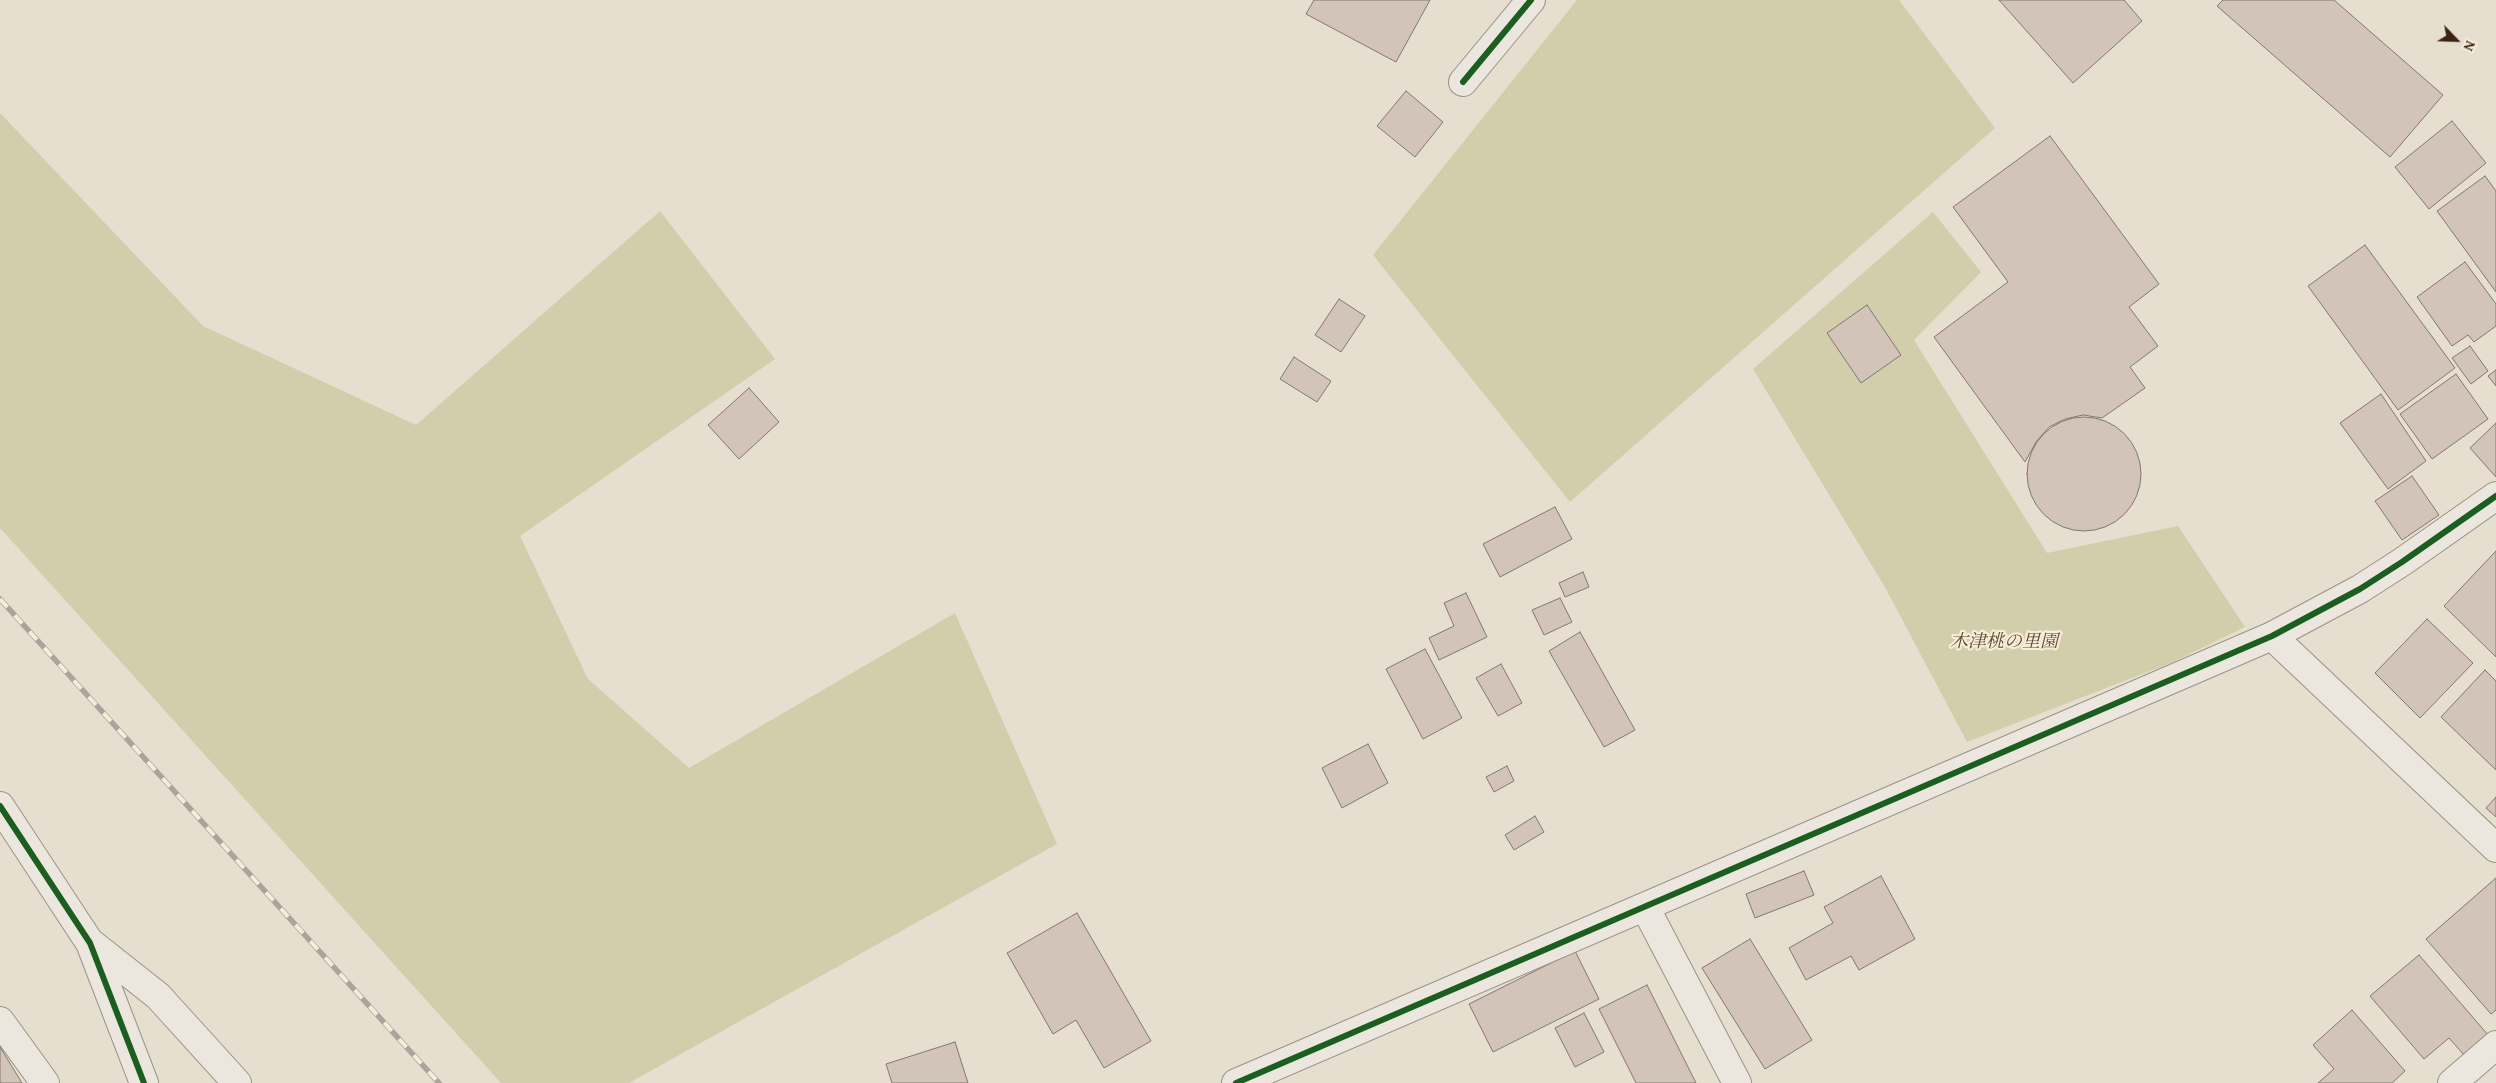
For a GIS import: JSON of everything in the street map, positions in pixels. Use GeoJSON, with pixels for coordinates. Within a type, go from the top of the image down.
{"type":"FeatureCollection","features":[{"type":"Feature","properties":{"kind":"street"},"geometry":{"type":"LineString","coordinates":[[1463,82],[1531,0]]}},
{"type":"Feature","properties":{"kind":"street"},"geometry":{"type":"LineString","coordinates":[[1236,1083],[2272,636],[2374,580],[2496,496]]}},
{"type":"Feature","properties":{"kind":"street"},"geometry":{"type":"LineString","coordinates":[[2272,636],[2496,848]]}},
{"type":"Feature","properties":{"kind":"street"},"geometry":{"type":"LineString","coordinates":[[0,806],[90,942],[144,1083]]}},
{"type":"Feature","properties":{"kind":"street"},"geometry":{"type":"LineString","coordinates":[[1645,907],[1737,1083]]}},
{"type":"Feature","properties":{"kind":"street"},"geometry":{"type":"LineString","coordinates":[[90,942],[158,996],[237,1083]]}},
{"type":"Feature","properties":{"kind":"street"},"geometry":{"type":"LineString","coordinates":[[0,1021],[45,1083]]}},
{"type":"Feature","properties":{"kind":"street"},"geometry":{"type":"LineString","coordinates":[[2452,1083],[2496,1044]]}},
{"type":"Feature","properties":{"kind":"green space"},"geometry":{"type":"Polygon","coordinates":[[[1577,0],[1899,0],[1995,128],[1570,502],[1373,255],[1577,0]]]}},
{"type":"Feature","properties":{"kind":"green space"},"geometry":{"type":"Polygon","coordinates":[[[0,113],[203,326],[416,425],[660,211],[775,359],[520,536],[588,679],[689,768],[955,613],[1057,844],[629,1083],[501,1083],[0,528],[0,113]]]}},
{"type":"Feature","properties":{"kind":"green space","name":"木津桃の里園"},"geometry":{"type":"Polygon","coordinates":[[[1933,212],[1981,272],[1914,340],[2047,553],[2178,526],[2245,627],[2173,662],[1967,742],[1886,589],[1753,369],[1933,212]]]}},
{"type":"Feature","properties":{"kind":"building"},"geometry":{"type":"Polygon","coordinates":[[[1314,0],[1430,0],[1396,62],[1306,14],[1314,0]]]}},
{"type":"Feature","properties":{"kind":"building"},"geometry":{"type":"Polygon","coordinates":[[[1999,0],[2124,0],[2142,21],[2073,83],[1999,0]]]}},
{"type":"Feature","properties":{"kind":"building"},"geometry":{"type":"Polygon","coordinates":[[[2223,0],[2334,0],[2443,95],[2390,157],[2217,6],[2223,0]]]}},
{"type":"Feature","properties":{"kind":"building"},"geometry":{"type":"Polygon","coordinates":[[[1406,91],[1443,122],[1415,157],[1377,126],[1406,91]]]}},
{"type":"Feature","properties":{"kind":"building"},"geometry":{"type":"Polygon","coordinates":[[[2452,121],[2486,163],[2429,209],[2395,167],[2452,121]]]}},
{"type":"Feature","properties":{"kind":"building"},"geometry":{"type":"Polygon","coordinates":[[[2050,136],[2159,284],[2129,307],[2158,346],[2130,367],[2145,388],[2102,418],[2083,415],[2065,419],[2049,427],[2036,442],[2025,462],[1934,337],[2008,282],[1953,207],[2050,136]]]}},
{"type":"Feature","properties":{"kind":"building"},"geometry":{"type":"Polygon","coordinates":[[[2485,176],[2496,191],[2496,292],[2437,211],[2485,176]]]}},
{"type":"Feature","properties":{"kind":"building"},"geometry":{"type":"Polygon","coordinates":[[[2365,245],[2455,368],[2398,410],[2308,286],[2365,245]]]}},
{"type":"Feature","properties":{"kind":"building"},"geometry":{"type":"Polygon","coordinates":[[[2465,262],[2496,304],[2496,326],[2474,342],[2468,335],[2452,346],[2417,297],[2465,262]]]}},
{"type":"Feature","properties":{"kind":"building"},"geometry":{"type":"Polygon","coordinates":[[[1339,299],[1365,316],[1341,352],[1315,335],[1339,299]]]}},
{"type":"Feature","properties":{"kind":"building"},"geometry":{"type":"Polygon","coordinates":[[[1867,305],[1901,355],[1861,383],[1827,333],[1867,305]]]}},
{"type":"Feature","properties":{"kind":"building"},"geometry":{"type":"Polygon","coordinates":[[[2470,346],[2488,371],[2471,384],[2452,358],[2470,346]]]}},
{"type":"Feature","properties":{"kind":"building"},"geometry":{"type":"Polygon","coordinates":[[[1294,357],[1331,381],[1317,402],[1280,379],[1294,357]]]}},
{"type":"Feature","properties":{"kind":"building"},"geometry":{"type":"Polygon","coordinates":[[[2496,370],[2496,386],[2488,376],[2496,370]]]}},
{"type":"Feature","properties":{"kind":"building"},"geometry":{"type":"Polygon","coordinates":[[[2456,374],[2488,419],[2432,459],[2400,414],[2456,374]]]}},
{"type":"Feature","properties":{"kind":"building"},"geometry":{"type":"Polygon","coordinates":[[[749,388],[779,422],[739,459],[708,425],[749,388]]]}},
{"type":"Feature","properties":{"kind":"building"},"geometry":{"type":"Polygon","coordinates":[[[2381,394],[2426,461],[2388,489],[2340,423],[2381,394]]]}},
{"type":"Feature","properties":{"kind":"building"},"geometry":{"type":"Polygon","coordinates":[[[2084,417],[2106,421],[2125,433],[2137,452],[2141,474],[2137,496],[2125,515],[2106,527],[2084,531],[2062,527],[2043,515],[2031,496],[2027,474],[2031,452],[2043,433],[2062,421],[2084,417]]]}},
{"type":"Feature","properties":{"kind":"building"},"geometry":{"type":"Polygon","coordinates":[[[2496,423],[2496,477],[2470,448],[2496,423]]]}},
{"type":"Feature","properties":{"kind":"building"},"geometry":{"type":"Polygon","coordinates":[[[2412,476],[2439,515],[2402,540],[2375,501],[2412,476]]]}},
{"type":"Feature","properties":{"kind":"building"},"geometry":{"type":"Polygon","coordinates":[[[1555,507],[1572,539],[1500,577],[1483,544],[1555,507]]]}},
{"type":"Feature","properties":{"kind":"building"},"geometry":{"type":"Polygon","coordinates":[[[2496,551],[2496,657],[2444,606],[2496,551]]]}},
{"type":"Feature","properties":{"kind":"building"},"geometry":{"type":"Polygon","coordinates":[[[1583,572],[1589,587],[1565,597],[1559,583],[1583,572]]]}},
{"type":"Feature","properties":{"kind":"building"},"geometry":{"type":"Polygon","coordinates":[[[1466,593],[1487,637],[1439,660],[1429,638],[1454,626],[1444,603],[1466,593]]]}},
{"type":"Feature","properties":{"kind":"building"},"geometry":{"type":"Polygon","coordinates":[[[1560,598],[1572,622],[1544,635],[1532,610],[1560,598]]]}},
{"type":"Feature","properties":{"kind":"building"},"geometry":{"type":"Polygon","coordinates":[[[2427,619],[2473,663],[2420,718],[2375,673],[2427,619]]]}},
{"type":"Feature","properties":{"kind":"building"},"geometry":{"type":"Polygon","coordinates":[[[1580,632],[1635,730],[1604,747],[1549,651],[1580,632]]]}},
{"type":"Feature","properties":{"kind":"building"},"geometry":{"type":"Polygon","coordinates":[[[1425,649],[1462,718],[1423,739],[1386,669],[1425,649]]]}},
{"type":"Feature","properties":{"kind":"building"},"geometry":{"type":"Polygon","coordinates":[[[1501,664],[1522,703],[1498,716],[1476,678],[1501,664]]]}},
{"type":"Feature","properties":{"kind":"building"},"geometry":{"type":"Polygon","coordinates":[[[2485,670],[2496,681],[2496,770],[2441,717],[2485,670]]]}},
{"type":"Feature","properties":{"kind":"building"},"geometry":{"type":"Polygon","coordinates":[[[1368,744],[1388,783],[1342,808],[1322,768],[1368,744]]]}},
{"type":"Feature","properties":{"kind":"building"},"geometry":{"type":"Polygon","coordinates":[[[1507,766],[1514,781],[1494,792],[1486,777],[1507,766]]]}},
{"type":"Feature","properties":{"kind":"building"},"geometry":{"type":"Polygon","coordinates":[[[2496,797],[2496,817],[2486,808],[2496,797]]]}},
{"type":"Feature","properties":{"kind":"building"},"geometry":{"type":"Polygon","coordinates":[[[1535,816],[1544,832],[1514,850],[1505,835],[1535,816]]]}},
{"type":"Feature","properties":{"kind":"building"},"geometry":{"type":"Polygon","coordinates":[[[1804,871],[1814,895],[1755,918],[1746,894],[1804,871]]]}},
{"type":"Feature","properties":{"kind":"building"},"geometry":{"type":"Polygon","coordinates":[[[1881,876],[1915,939],[1859,970],[1851,956],[1806,980],[1789,948],[1833,923],[1824,907],[1881,876]]]}},
{"type":"Feature","properties":{"kind":"building"},"geometry":{"type":"Polygon","coordinates":[[[2496,878],[2496,1010],[2491,1014],[2426,939],[2496,878]]]}},
{"type":"Feature","properties":{"kind":"building"},"geometry":{"type":"Polygon","coordinates":[[[1077,913],[1151,1041],[1104,1068],[1076,1020],[1053,1034],[1007,953],[1077,913]]]}},
{"type":"Feature","properties":{"kind":"building"},"geometry":{"type":"Polygon","coordinates":[[[1750,939],[1812,1040],[1765,1069],[1702,968],[1750,939]]]}},
{"type":"Feature","properties":{"kind":"building"},"geometry":{"type":"Polygon","coordinates":[[[1575,951],[1599,999],[1493,1052],[1469,1004],[1575,951]]]}},
{"type":"Feature","properties":{"kind":"building"},"geometry":{"type":"Polygon","coordinates":[[[2419,955],[2489,1036],[2465,1056],[2449,1038],[2424,1059],[2370,996],[2419,955]]]}},
{"type":"Feature","properties":{"kind":"building"},"geometry":{"type":"Polygon","coordinates":[[[1647,985],[1696,1083],[1636,1083],[1599,1009],[1647,985]]]}},
{"type":"Feature","properties":{"kind":"building"},"geometry":{"type":"Polygon","coordinates":[[[2352,1010],[2405,1071],[2392,1083],[2318,1083],[2334,1069],[2313,1045],[2352,1010]]]}},
{"type":"Feature","properties":{"kind":"building"},"geometry":{"type":"Polygon","coordinates":[[[1584,1013],[1604,1052],[1575,1067],[1555,1028],[1584,1013]]]}},
{"type":"Feature","properties":{"kind":"building"},"geometry":{"type":"Polygon","coordinates":[[[955,1042],[968,1083],[892,1083],[886,1064],[955,1042]]]}},
{"type":"Feature","properties":{"kind":"building"},"geometry":{"type":"Polygon","coordinates":[[[0,1047],[22,1083],[0,1083],[0,1047]]]}},
{"type":"Feature","properties":{"kind":"railway"},"geometry":{"type":"LineString","coordinates":[[0,599],[439,1083]]}},
{"type":"Feature","properties":{"kind":"cycle path"},"geometry":{"type":"LineString","coordinates":[[1463,82],[1531,0]]}},
{"type":"Feature","properties":{"kind":"cycle path"},"geometry":{"type":"LineString","coordinates":[[1236,1083],[2272,636],[2360,589],[2496,496]]}},
{"type":"Feature","properties":{"kind":"cycle path"},"geometry":{"type":"LineString","coordinates":[[0,806],[90,943],[144,1083]]}}]}
